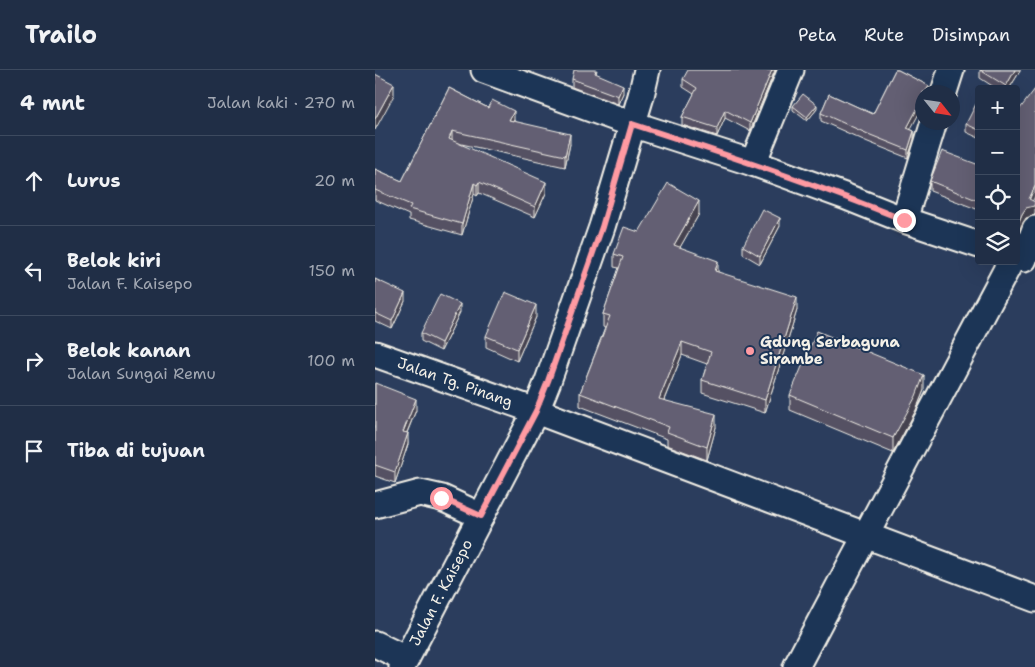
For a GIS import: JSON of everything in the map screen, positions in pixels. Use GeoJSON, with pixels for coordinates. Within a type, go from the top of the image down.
{"type":"FeatureCollection","features":[{"type":"Feature","properties":{"kind":"street"},"geometry":{"type":"LineString","coordinates":[[484,70],[632,124],[753,163],[904,220],[975,244]]}},
{"type":"Feature","properties":{"kind":"street","name":"Jalan F. Kaisepo"},"geometry":{"type":"LineString","coordinates":[[404,663],[536,411],[602,227],[647,70]]}},
{"type":"Feature","properties":{"kind":"street"},"geometry":{"type":"LineString","coordinates":[[753,163],[791,70]]}},
{"type":"Feature","properties":{"kind":"street"},"geometry":{"type":"LineString","coordinates":[[946,85],[951,70]]}},
{"type":"Feature","properties":{"kind":"street"},"geometry":{"type":"LineString","coordinates":[[904,220],[932,130]]}},
{"type":"Feature","properties":{"kind":"street"},"geometry":{"type":"LineString","coordinates":[[796,667],[867,536],[1022,260],[1035,229]]}},
{"type":"Feature","properties":{"kind":"street","name":"Jalan Tg. Pinang"},"geometry":{"type":"LineString","coordinates":[[375,354],[536,411],[1035,599]]}},
{"type":"Feature","properties":{"kind":"street"},"geometry":{"type":"LineString","coordinates":[[375,505],[420,493],[441,498],[481,516]]}},
{"type":"Feature","properties":{"kind":"street"},"geometry":{"type":"LineString","coordinates":[[375,644],[404,663]]}},
{"type":"Feature","properties":{"kind":"building"},"geometry":{"type":"Polygon","coordinates":[[[574,70],[596,70],[595,73],[623,85],[618,96],[572,79],[574,70]]]}},
{"type":"Feature","properties":{"kind":"building"},"geometry":{"type":"Polygon","coordinates":[[[688,70],[772,70],[750,123],[725,110],[717,128],[682,117],[697,88],[683,79],[688,70]]]}},
{"type":"Feature","properties":{"kind":"building"},"geometry":{"type":"Polygon","coordinates":[[[895,70],[927,85],[915,85],[915,113],[907,128],[914,131],[908,150],[821,113],[829,94],[873,114],[895,70]]]}},
{"type":"Feature","properties":{"kind":"building"},"geometry":{"type":"Polygon","coordinates":[[[980,70],[1015,70],[1007,85],[980,70]]]}},
{"type":"Feature","properties":{"kind":"building"},"geometry":{"type":"Polygon","coordinates":[[[375,74],[394,84],[375,119],[375,74]]]}},
{"type":"Feature","properties":{"kind":"building"},"geometry":{"type":"Polygon","coordinates":[[[449,88],[488,108],[492,100],[514,111],[509,120],[570,134],[565,156],[452,131],[449,139],[546,182],[535,207],[479,182],[477,185],[474,183],[462,224],[409,209],[411,205],[375,190],[375,169],[402,181],[449,88]]]}},
{"type":"Feature","properties":{"kind":"building"},"geometry":{"type":"Polygon","coordinates":[[[1035,89],[1035,186],[1029,199],[1035,202],[1034,206],[1026,208],[1020,219],[1020,130],[1020,109],[1035,89]]]}},
{"type":"Feature","properties":{"kind":"building"},"geometry":{"type":"Polygon","coordinates":[[[803,94],[817,105],[807,117],[793,106],[803,94]]]}},
{"type":"Feature","properties":{"kind":"building"},"geometry":{"type":"Polygon","coordinates":[[[975,106],[975,128],[966,124],[975,106]]]}},
{"type":"Feature","properties":{"kind":"building"},"geometry":{"type":"Polygon","coordinates":[[[942,151],[975,163],[975,199],[930,181],[942,151]]]}},
{"type":"Feature","properties":{"kind":"building"},"geometry":{"type":"Polygon","coordinates":[[[668,183],[699,201],[674,245],[718,261],[715,271],[797,297],[765,400],[702,380],[711,352],[682,342],[659,399],[716,414],[707,447],[667,432],[669,427],[580,393],[610,316],[603,314],[623,257],[614,254],[624,227],[639,232],[668,183]]]}},
{"type":"Feature","properties":{"kind":"building"},"geometry":{"type":"Polygon","coordinates":[[[762,209],[780,218],[760,256],[743,246],[762,209]]]}},
{"type":"Feature","properties":{"kind":"building"},"geometry":{"type":"Polygon","coordinates":[[[375,279],[405,293],[392,321],[375,313],[375,279]]]}},
{"type":"Feature","properties":{"kind":"building"},"geometry":{"type":"Polygon","coordinates":[[[505,292],[536,305],[517,349],[486,336],[505,292]]]}},
{"type":"Feature","properties":{"kind":"building"},"geometry":{"type":"Polygon","coordinates":[[[440,294],[460,304],[441,343],[421,333],[440,294]]]}},
{"type":"Feature","properties":{"kind":"building"},"geometry":{"type":"Polygon","coordinates":[[[817,331],[924,375],[916,396],[893,438],[790,395],[817,331]]]}},
{"type":"Feature","properties":{"kind":"building"},"geometry":{"type":"Polygon","coordinates":[[[375,383],[416,399],[403,432],[408,433],[395,472],[375,465],[375,383]]]}},
{"type":"Feature","properties":{"kind":"place","name":"Gdung Serbaguna Sirambe"},"geometry":{"type":"Point","coordinates":[750,351]}},
{"type":"Feature","properties":{"kind":"route"},"geometry":{"type":"LineString","coordinates":[[441,498],[481,516],[536,411],[602,227],[632,124],[753,163],[904,220]]}}]}
